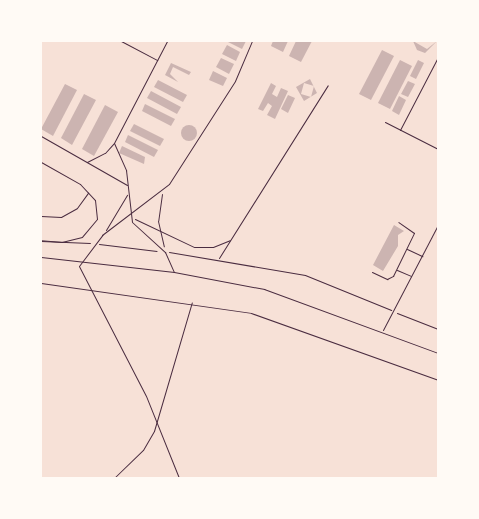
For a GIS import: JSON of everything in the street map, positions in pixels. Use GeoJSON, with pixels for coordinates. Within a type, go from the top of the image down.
{"type":"FeatureCollection","features":[{"type":"Feature","properties":{"kind":"lane"},"geometry":{"type":"LineString","coordinates":[[121,41],[157,61]]}},
{"type":"Feature","properties":{"kind":"lane"},"geometry":{"type":"LineString","coordinates":[[86,162],[105,153],[114,143],[167,41]]}},
{"type":"Feature","properties":{"kind":"lane"},"geometry":{"type":"LineString","coordinates":[[178,478],[157,420],[80,270],[81,262],[93,244],[106,232],[164,189],[235,81],[252,41]]}},
{"type":"Feature","properties":{"kind":"lane"},"geometry":{"type":"LineString","coordinates":[[400,130],[438,57]]}},
{"type":"Feature","properties":{"kind":"lane"},"geometry":{"type":"LineString","coordinates":[[385,122],[438,149]]}},
{"type":"Feature","properties":{"kind":"lane"},"geometry":{"type":"LineString","coordinates":[[41,136],[128,185]]}},
{"type":"Feature","properties":{"kind":"lane"},"geometry":{"type":"LineString","coordinates":[[114,143],[128,185],[127,194],[130,216],[140,232],[166,252],[174,272]]}},
{"type":"Feature","properties":{"kind":"lane"},"geometry":{"type":"LineString","coordinates":[[106,232],[127,194]]}},
{"type":"Feature","properties":{"kind":"lane"},"geometry":{"type":"LineString","coordinates":[[372,272],[389,279],[407,248],[414,231],[398,222]]}},
{"type":"Feature","properties":{"kind":"lane"},"geometry":{"type":"LineString","coordinates":[[383,331],[438,225]]}},
{"type":"Feature","properties":{"kind":"lane"},"geometry":{"type":"LineString","coordinates":[[407,248],[422,256]]}},
{"type":"Feature","properties":{"kind":"lane"},"geometry":{"type":"LineString","coordinates":[[41,257],[174,272],[279,293],[438,353]]}},
{"type":"Feature","properties":{"kind":"lane"},"geometry":{"type":"LineString","coordinates":[[396,269],[411,276]]}},
{"type":"Feature","properties":{"kind":"lane"},"geometry":{"type":"LineString","coordinates":[[41,283],[192,301],[279,320],[438,380]]}},
{"type":"Feature","properties":{"kind":"lane"},"geometry":{"type":"LineString","coordinates":[[114,478],[143,450],[157,420],[192,301]]}},
{"type":"Feature","properties":{"kind":"path"},"geometry":{"type":"LineString","coordinates":[[218,259],[328,85]]}},
{"type":"Feature","properties":{"kind":"path"},"geometry":{"type":"LineString","coordinates":[[41,162],[88,193],[95,200],[97,219],[82,237],[62,242],[41,240]]}},
{"type":"Feature","properties":{"kind":"path"},"geometry":{"type":"LineString","coordinates":[[164,189],[158,210],[160,231],[166,252]]}},
{"type":"Feature","properties":{"kind":"path"},"geometry":{"type":"LineString","coordinates":[[41,216],[61,217],[77,208],[88,193]]}},
{"type":"Feature","properties":{"kind":"path"},"geometry":{"type":"LineString","coordinates":[[130,216],[200,248],[231,240]]}},
{"type":"Feature","properties":{"kind":"path"},"geometry":{"type":"LineString","coordinates":[[41,240],[93,244],[218,259],[315,278],[438,329]]}},
{"type":"Feature","properties":{"kind":"building"},"geometry":{"type":"Polygon","coordinates":[[[226,41],[246,41],[242,49],[226,41]]]}},
{"type":"Feature","properties":{"kind":"building"},"geometry":{"type":"Polygon","coordinates":[[[273,41],[288,41],[283,52],[271,46],[273,41]]]}},
{"type":"Feature","properties":{"kind":"building"},"geometry":{"type":"Polygon","coordinates":[[[296,41],[312,41],[301,62],[289,56],[296,41]]]}},
{"type":"Feature","properties":{"kind":"building"},"geometry":{"type":"Polygon","coordinates":[[[413,41],[427,49],[437,41],[425,53],[417,50],[413,41]]]}},
{"type":"Feature","properties":{"kind":"building"},"geometry":{"type":"Polygon","coordinates":[[[227,45],[240,52],[236,61],[222,54],[227,45]]]}},
{"type":"Feature","properties":{"kind":"building"},"geometry":{"type":"Polygon","coordinates":[[[382,50],[394,56],[371,100],[359,94],[382,50]]]}},
{"type":"Feature","properties":{"kind":"building"},"geometry":{"type":"Polygon","coordinates":[[[221,58],[234,64],[229,74],[216,67],[221,58]]]}},
{"type":"Feature","properties":{"kind":"building"},"geometry":{"type":"Polygon","coordinates":[[[400,60],[412,66],[390,109],[378,103],[400,60]]]}},
{"type":"Feature","properties":{"kind":"building"},"geometry":{"type":"Polygon","coordinates":[[[418,60],[424,63],[416,79],[410,76],[418,60]]]}},
{"type":"Feature","properties":{"kind":"building"},"geometry":{"type":"Polygon","coordinates":[[[171,63],[191,72],[189,75],[173,67],[170,74],[178,82],[165,75],[171,63]]]}},
{"type":"Feature","properties":{"kind":"building"},"geometry":{"type":"Polygon","coordinates":[[[213,71],[227,78],[223,86],[209,80],[213,71]]]}},
{"type":"Feature","properties":{"kind":"building"},"geometry":{"type":"Polygon","coordinates":[[[310,79],[313,86],[304,83],[301,94],[311,97],[304,101],[296,87],[310,79]]]}},
{"type":"Feature","properties":{"kind":"building"},"geometry":{"type":"Polygon","coordinates":[[[158,80],[187,95],[183,102],[154,87],[158,80]]]}},
{"type":"Feature","properties":{"kind":"building"},"geometry":{"type":"Polygon","coordinates":[[[408,81],[415,84],[408,97],[401,94],[408,81]]]}},
{"type":"Feature","properties":{"kind":"building"},"geometry":{"type":"Polygon","coordinates":[[[271,83],[276,86],[272,94],[277,97],[281,88],[288,91],[275,119],[267,115],[272,106],[268,103],[263,111],[258,109],[271,83]]]}},
{"type":"Feature","properties":{"kind":"building"},"geometry":{"type":"Polygon","coordinates":[[[65,84],[77,90],[53,136],[41,129],[65,84]]]}},
{"type":"Feature","properties":{"kind":"building"},"geometry":{"type":"Polygon","coordinates":[[[314,87],[317,93],[311,97],[314,87]]]}},
{"type":"Feature","properties":{"kind":"building"},"geometry":{"type":"Polygon","coordinates":[[[151,91],[181,107],[177,114],[147,98],[151,91]]]}},
{"type":"Feature","properties":{"kind":"building"},"geometry":{"type":"Polygon","coordinates":[[[84,94],[96,100],[72,145],[61,138],[84,94]]]}},
{"type":"Feature","properties":{"kind":"building"},"geometry":{"type":"Polygon","coordinates":[[[288,95],[295,98],[288,113],[281,109],[288,95]]]}},
{"type":"Feature","properties":{"kind":"building"},"geometry":{"type":"Polygon","coordinates":[[[399,96],[406,100],[399,115],[392,111],[399,96]]]}},
{"type":"Feature","properties":{"kind":"building"},"geometry":{"type":"Polygon","coordinates":[[[145,104],[175,119],[171,126],[142,111],[145,104]]]}},
{"type":"Feature","properties":{"kind":"building"},"geometry":{"type":"Polygon","coordinates":[[[105,105],[118,112],[94,156],[82,149],[105,105]]]}},
{"type":"Feature","properties":{"kind":"building"},"geometry":{"type":"Polygon","coordinates":[[[134,124],[164,139],[160,146],[130,131],[134,124]]]}},
{"type":"Feature","properties":{"kind":"building"},"geometry":{"type":"Polygon","coordinates":[[[189,125],[197,133],[189,141],[181,133],[189,125]]]}},
{"type":"Feature","properties":{"kind":"building"},"geometry":{"type":"Polygon","coordinates":[[[128,135],[158,150],[154,157],[125,142],[128,135]]]}},
{"type":"Feature","properties":{"kind":"building"},"geometry":{"type":"Polygon","coordinates":[[[122,146],[145,157],[144,164],[119,153],[122,146]]]}},
{"type":"Feature","properties":{"kind":"building"},"geometry":{"type":"Polygon","coordinates":[[[394,225],[404,231],[398,235],[398,246],[383,271],[373,265],[394,225]]]}}]}
